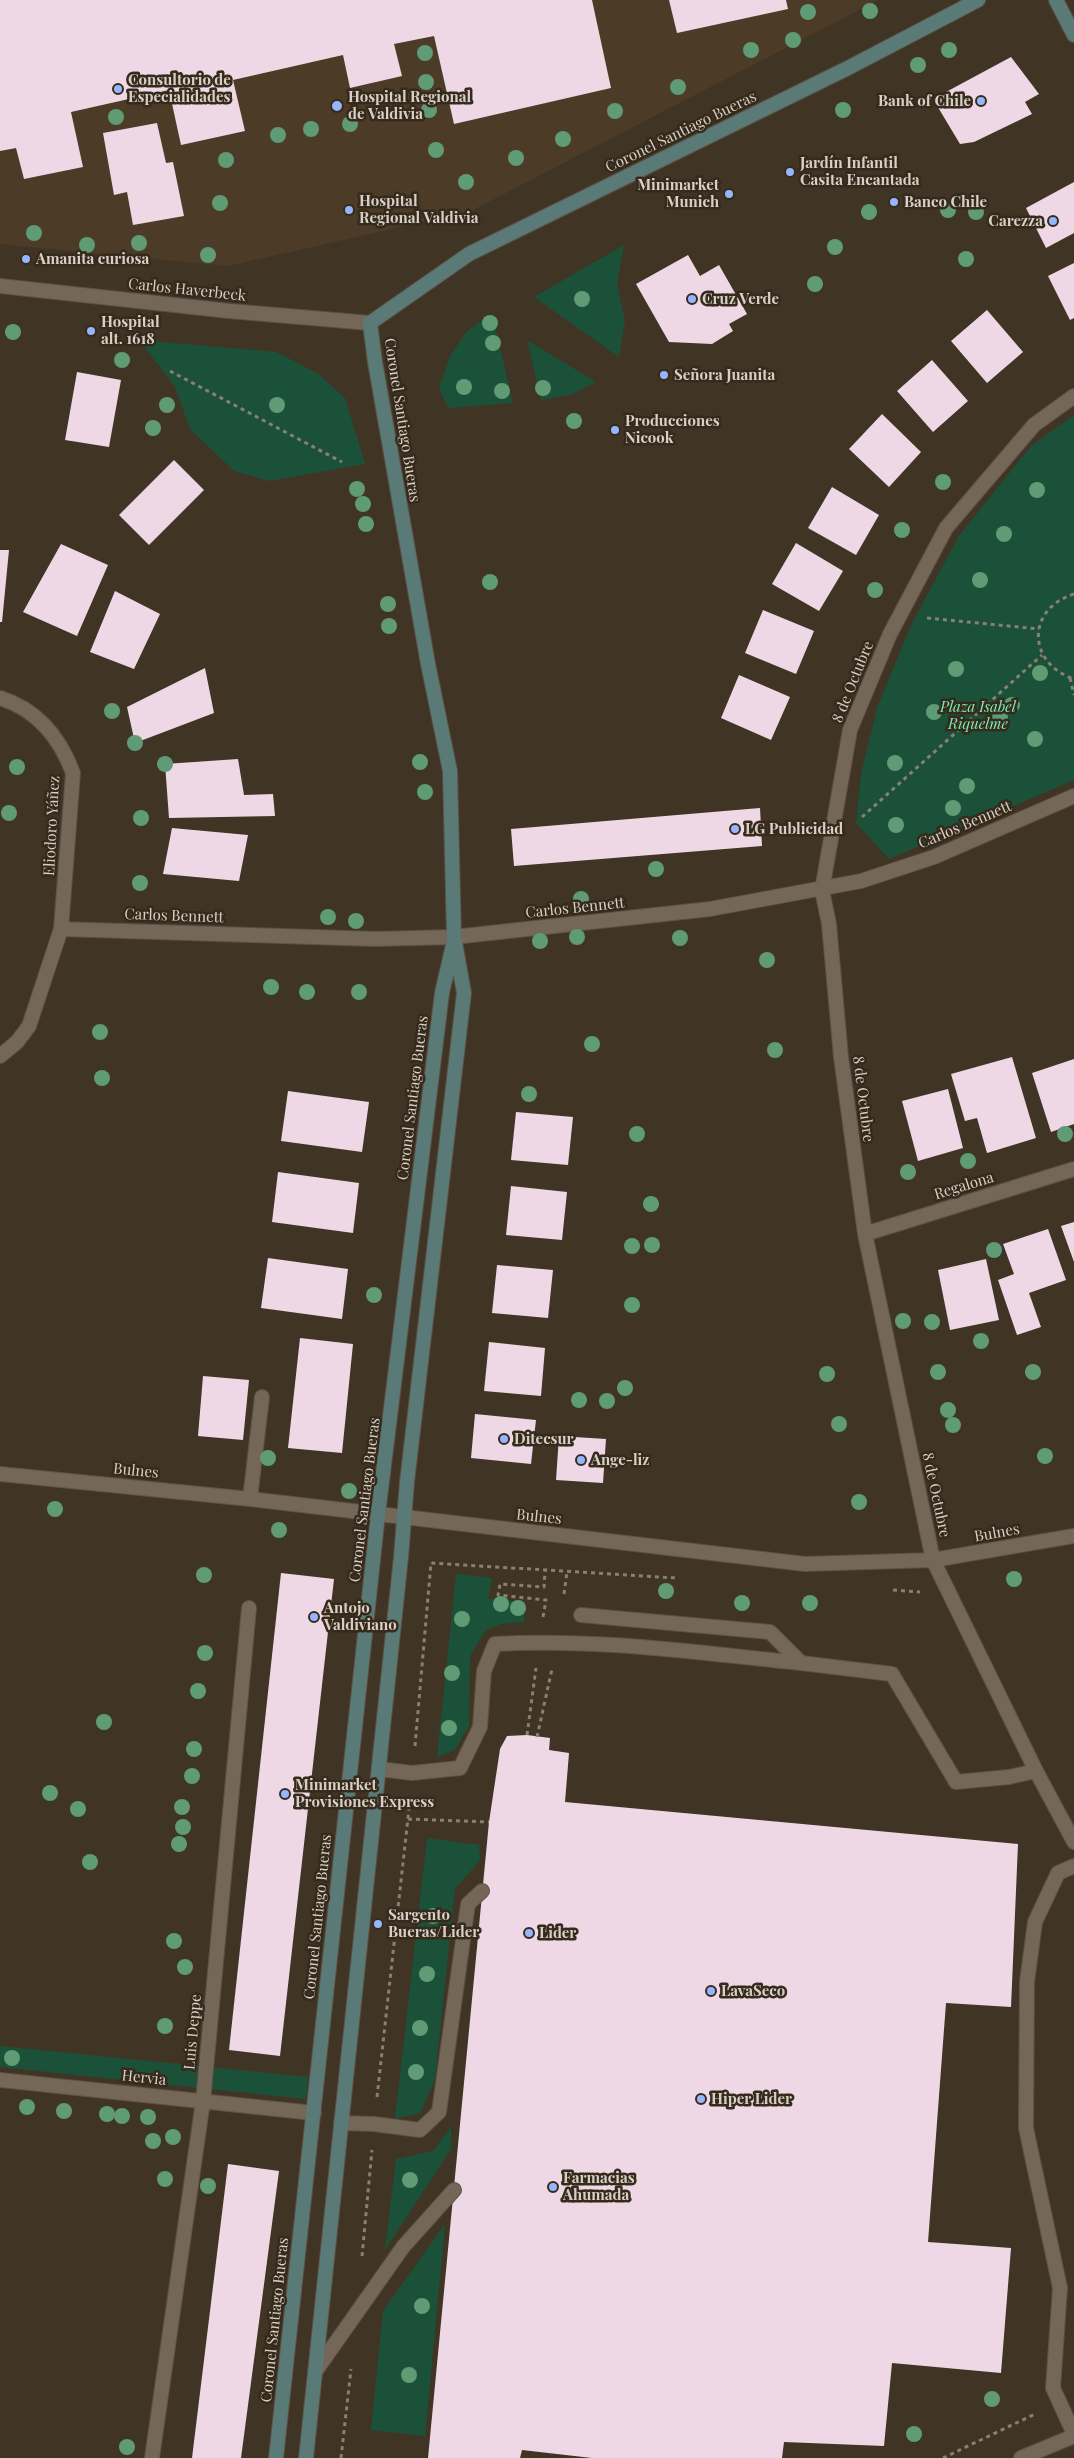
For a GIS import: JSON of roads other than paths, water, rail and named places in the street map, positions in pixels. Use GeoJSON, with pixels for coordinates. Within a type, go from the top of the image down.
{"type":"FeatureCollection","features":[{"type":"Feature","properties":{"kind":"main road","name":"Coronel Santiago Bueras"},"geometry":{"type":"LineString","coordinates":[[276,2458],[378,1514],[442,993],[454,937],[450,771],[385,421],[370,323],[469,254],[848,68],[978,0]]}},
{"type":"Feature","properties":{"kind":"main road"},"geometry":{"type":"LineString","coordinates":[[1056,0],[1074,35]]}},
{"type":"Feature","properties":{"kind":"main road"},"geometry":{"type":"LineString","coordinates":[[306,2458],[405,1518],[407,1482],[464,993],[454,937]]}},
{"type":"Feature","properties":{"kind":"street","name":"Carlos Haverbeck"},"geometry":{"type":"LineString","coordinates":[[0,286],[228,311],[370,323]]}},
{"type":"Feature","properties":{"kind":"street","name":"8 de Octubre"},"geometry":{"type":"LineString","coordinates":[[1074,396],[1034,425],[946,528],[890,634],[850,730],[822,890],[829,924],[841,1057],[865,1234],[933,1560],[1036,1771],[1074,1842]]}},
{"type":"Feature","properties":{"kind":"street","name":"Eliodoro Yáñez"},"geometry":{"type":"LineString","coordinates":[[0,698],[26,709],[41,721],[55,736],[66,754],[73,774],[61,929],[29,1026],[17,1042],[0,1056]]}},
{"type":"Feature","properties":{"kind":"street","name":"Carlos Bennett"},"geometry":{"type":"LineString","coordinates":[[61,929],[376,939],[454,937],[710,909],[822,890],[861,881],[934,857],[1074,796]]}},
{"type":"Feature","properties":{"kind":"street","name":"Regalona"},"geometry":{"type":"LineString","coordinates":[[865,1234],[1074,1169]]}},
{"type":"Feature","properties":{"kind":"street"},"geometry":{"type":"LineString","coordinates":[[250,1499],[262,1397]]}},
{"type":"Feature","properties":{"kind":"street","name":"Bulnes"},"geometry":{"type":"LineString","coordinates":[[0,1474],[250,1499],[805,1564],[933,1560],[1074,1536]]}},
{"type":"Feature","properties":{"kind":"street","name":"Luis Deppe"},"geometry":{"type":"LineString","coordinates":[[152,2458],[203,2101],[249,1608]]}},
{"type":"Feature","properties":{"kind":"street"},"geometry":{"type":"LineString","coordinates":[[581,1615],[770,1632],[801,1663]]}},
{"type":"Feature","properties":{"kind":"street"},"geometry":{"type":"LineString","coordinates":[[379,1769],[412,1773],[460,1768],[480,1728],[484,1671],[495,1644],[557,1643],[626,1645],[892,1674],[956,1782],[1009,1778],[1036,1771]]}},
{"type":"Feature","properties":{"kind":"street"},"geometry":{"type":"LineString","coordinates":[[1021,2458],[1074,2435],[1053,2388],[1060,2288],[1026,2128],[1027,1982],[1035,1922],[1058,1873],[1074,1866]]}},
{"type":"Feature","properties":{"kind":"street"},"geometry":{"type":"LineString","coordinates":[[341,2123],[374,2124],[420,2130],[439,2112],[468,1904],[482,1891]]}},
{"type":"Feature","properties":{"kind":"street","name":"Hervia"},"geometry":{"type":"LineString","coordinates":[[0,2080],[314,2113]]}},
{"type":"Feature","properties":{"kind":"street"},"geometry":{"type":"LineString","coordinates":[[315,2372],[403,2247],[454,2190]]}},
{"type":"Feature","properties":{"kind":"place","name":"Consultorio de Especialidades"},"geometry":{"type":"Point","coordinates":[118,89]}},
{"type":"Feature","properties":{"kind":"place","name":"Bank of Chile"},"geometry":{"type":"Point","coordinates":[981,101]}},
{"type":"Feature","properties":{"kind":"place","name":"Hospital Regional de Valdivia"},"geometry":{"type":"Point","coordinates":[337,106]}},
{"type":"Feature","properties":{"kind":"place","name":"Jardín Infantil Casita Encantada"},"geometry":{"type":"Point","coordinates":[790,172]}},
{"type":"Feature","properties":{"kind":"place","name":"Minimarket Munich"},"geometry":{"type":"Point","coordinates":[729,194]}},
{"type":"Feature","properties":{"kind":"place","name":"Banco Chile"},"geometry":{"type":"Point","coordinates":[894,202]}},
{"type":"Feature","properties":{"kind":"place","name":"Hospital Regional Valdivia"},"geometry":{"type":"Point","coordinates":[349,210]}},
{"type":"Feature","properties":{"kind":"place","name":"Carezza"},"geometry":{"type":"Point","coordinates":[1053,221]}},
{"type":"Feature","properties":{"kind":"place","name":"Amanita curiosa"},"geometry":{"type":"Point","coordinates":[26,259]}},
{"type":"Feature","properties":{"kind":"place","name":"Cruz Verde"},"geometry":{"type":"Point","coordinates":[692,299]}},
{"type":"Feature","properties":{"kind":"place","name":"Hospital alt. 1618"},"geometry":{"type":"Point","coordinates":[91,331]}},
{"type":"Feature","properties":{"kind":"place","name":"Señora Juanita"},"geometry":{"type":"Point","coordinates":[664,375]}},
{"type":"Feature","properties":{"kind":"place","name":"Producciones Nicook"},"geometry":{"type":"Point","coordinates":[615,430]}},
{"type":"Feature","properties":{"kind":"place","name":"LG Publicidad"},"geometry":{"type":"Point","coordinates":[735,829]}},
{"type":"Feature","properties":{"kind":"place","name":"Ditecsur"},"geometry":{"type":"Point","coordinates":[504,1439]}},
{"type":"Feature","properties":{"kind":"place","name":"Ange-liz"},"geometry":{"type":"Point","coordinates":[581,1460]}},
{"type":"Feature","properties":{"kind":"place","name":"Antojo Valdiviano"},"geometry":{"type":"Point","coordinates":[314,1617]}},
{"type":"Feature","properties":{"kind":"place","name":"Minimarket Provisiones Express"},"geometry":{"type":"Point","coordinates":[285,1794]}},
{"type":"Feature","properties":{"kind":"place","name":"Sargento Bueras/Lider"},"geometry":{"type":"Point","coordinates":[378,1924]}},
{"type":"Feature","properties":{"kind":"place","name":"Lider"},"geometry":{"type":"Point","coordinates":[529,1933]}},
{"type":"Feature","properties":{"kind":"place","name":"LavaSeco"},"geometry":{"type":"Point","coordinates":[711,1991]}},
{"type":"Feature","properties":{"kind":"place","name":"Hiper Lider"},"geometry":{"type":"Point","coordinates":[701,2099]}},
{"type":"Feature","properties":{"kind":"place","name":"Farmacias Ahumada"},"geometry":{"type":"Point","coordinates":[553,2187]}},
{"type":"Feature","properties":{"kind":"park label","name":"Plaza Isabel Riquelme"},"geometry":{"type":"Point","coordinates":[978,716]}}]}
